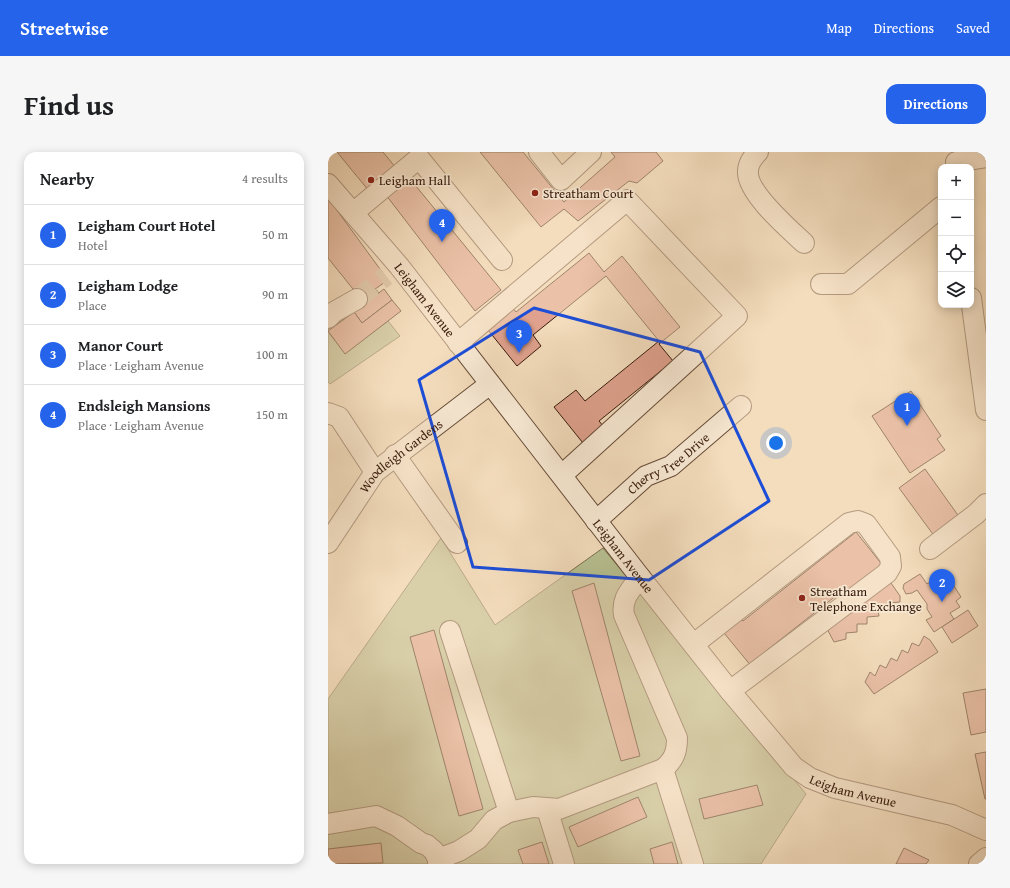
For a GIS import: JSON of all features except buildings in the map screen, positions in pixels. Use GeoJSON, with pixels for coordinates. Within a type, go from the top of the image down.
{"type":"FeatureCollection","features":[{"type":"Feature","properties":{"kind":"street"},"geometry":{"type":"LineString","coordinates":[[539,152],[561,180],[591,152]]}},
{"type":"Feature","properties":{"kind":"street"},"geometry":{"type":"LineString","coordinates":[[758,152],[750,162],[748,171],[751,184],[765,204],[804,243]]}},
{"type":"Feature","properties":{"kind":"street"},"geometry":{"type":"LineString","coordinates":[[956,160],[986,157]]}},
{"type":"Feature","properties":{"kind":"street"},"geometry":{"type":"LineString","coordinates":[[353,213],[419,158],[502,260]]}},
{"type":"Feature","properties":{"kind":"street","name":"Leigham Avenue"},"geometry":{"type":"LineString","coordinates":[[328,184],[353,213],[393,271],[458,342],[730,691],[794,767],[810,778],[835,788],[952,815],[986,830]]}},
{"type":"Feature","properties":{"kind":"street"},"geometry":{"type":"LineString","coordinates":[[458,342],[627,200],[737,316],[562,475]]}},
{"type":"Feature","properties":{"kind":"street"},"geometry":{"type":"LineString","coordinates":[[821,284],[848,284],[938,209]]}},
{"type":"Feature","properties":{"kind":"street"},"geometry":{"type":"LineString","coordinates":[[328,318],[334,312],[358,299]]}},
{"type":"Feature","properties":{"kind":"street"},"geometry":{"type":"LineString","coordinates":[[972,308],[986,410]]}},
{"type":"Feature","properties":{"kind":"street","name":"Woodleigh Gardens"},"geometry":{"type":"LineString","coordinates":[[328,543],[375,472],[490,384]]}},
{"type":"Feature","properties":{"kind":"street","name":"Cherry Tree Drive"},"geometry":{"type":"LineString","coordinates":[[596,521],[646,476],[671,466],[741,406]]}},
{"type":"Feature","properties":{"kind":"street"},"geometry":{"type":"LineString","coordinates":[[328,413],[339,417],[375,472]]}},
{"type":"Feature","properties":{"kind":"street"},"geometry":{"type":"LineString","coordinates":[[396,455],[457,543]]}},
{"type":"Feature","properties":{"kind":"street"},"geometry":{"type":"LineString","coordinates":[[930,549],[976,514],[986,504]]}},
{"type":"Feature","properties":{"kind":"street"},"geometry":{"type":"LineString","coordinates":[[694,644],[849,523],[858,521],[866,524],[890,557],[892,566],[886,573],[730,691]]}},
{"type":"Feature","properties":{"kind":"street"},"geometry":{"type":"LineString","coordinates":[[328,824],[376,816],[397,826],[421,843],[427,845],[434,851],[438,861],[459,851],[478,839],[494,820],[509,812],[533,808],[547,810],[559,809],[663,769],[674,757],[677,748],[676,738],[624,615],[623,608],[625,597],[640,577]]}},
{"type":"Feature","properties":{"kind":"street"},"geometry":{"type":"LineString","coordinates":[[450,631],[509,812]]}},
{"type":"Feature","properties":{"kind":"street"},"geometry":{"type":"LineString","coordinates":[[663,769],[693,864]]}},
{"type":"Feature","properties":{"kind":"street"},"geometry":{"type":"LineString","coordinates":[[547,810],[564,864]]}},
{"type":"Feature","properties":{"kind":"street"},"geometry":{"type":"LineString","coordinates":[[979,864],[986,858]]}},
{"type":"Feature","properties":{"kind":"highlighted area"},"geometry":{"type":"Polygon","coordinates":[[[534,308],[700,352],[769,501],[649,580],[473,567],[419,380],[534,308]]]}},
{"type":"Feature","properties":{"kind":"green space"},"geometry":{"type":"Polygon","coordinates":[[[377,290],[379,293],[328,332],[328,328],[377,290]]]}},
{"type":"Feature","properties":{"kind":"green space"},"geometry":{"type":"Polygon","coordinates":[[[388,321],[400,336],[330,384],[328,382],[328,332],[345,353],[388,321]]]}},
{"type":"Feature","properties":{"kind":"green space"},"geometry":{"type":"Polygon","coordinates":[[[441,538],[495,625],[603,548],[806,794],[761,864],[328,864],[328,699],[441,538]]]}},
{"type":"Feature","properties":{"kind":"tunnel"},"geometry":{"type":"LineString","coordinates":[[357,299],[386,276]]}},
{"type":"Feature","properties":{"kind":"place","name":"Leigham Hall"},"geometry":{"type":"Point","coordinates":[371,180]}},
{"type":"Feature","properties":{"kind":"place","name":"Streatham Court"},"geometry":{"type":"Point","coordinates":[535,193]}},
{"type":"Feature","properties":{"kind":"place","name":"Endsleigh Mansions"},"geometry":{"type":"Point","coordinates":[442,242]}},
{"type":"Feature","properties":{"kind":"place","name":"Manor Court"},"geometry":{"type":"Point","coordinates":[519,353]}},
{"type":"Feature","properties":{"kind":"place","name":"Leigham Court Hotel"},"geometry":{"type":"Point","coordinates":[907,426]}},
{"type":"Feature","properties":{"kind":"place","name":"Streatham Telephone Exchange"},"geometry":{"type":"Point","coordinates":[802,598]}},
{"type":"Feature","properties":{"kind":"place","name":"Leigham Lodge"},"geometry":{"type":"Point","coordinates":[942,602]}}]}
